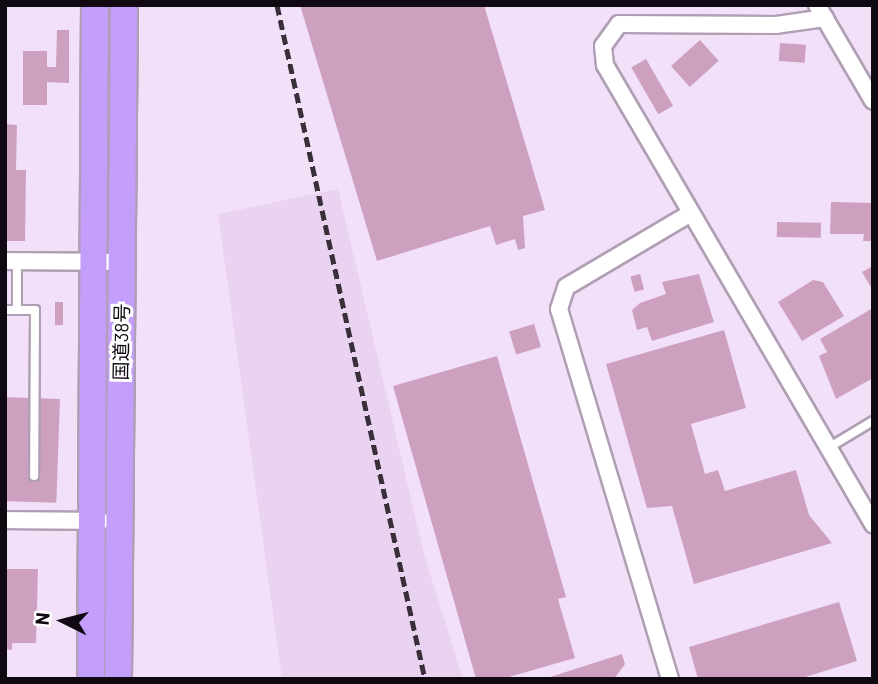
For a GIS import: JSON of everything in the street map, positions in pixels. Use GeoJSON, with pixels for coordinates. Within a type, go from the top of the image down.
{"type":"FeatureCollection","features":[{"type":"Feature","properties":{"kind":"highway","name":"国道38号"},"geometry":{"type":"LineString","coordinates":[[96,5],[93,262],[105,521],[118,679]]}},
{"type":"Feature","properties":{"kind":"highway","name":"国道38号"},"geometry":{"type":"LineString","coordinates":[[91,679],[105,521],[122,262],[124,5]]}},
{"type":"Feature","properties":{"kind":"street"},"geometry":{"type":"LineString","coordinates":[[873,101],[821,11],[776,25],[619,24],[609,32],[605,65],[873,524]]}},
{"type":"Feature","properties":{"kind":"street"},"geometry":{"type":"LineString","coordinates":[[670,679],[559,309],[566,286],[691,213]]}},
{"type":"Feature","properties":{"kind":"street"},"geometry":{"type":"LineString","coordinates":[[11,261],[122,262]]}},
{"type":"Feature","properties":{"kind":"street"},"geometry":{"type":"LineString","coordinates":[[5,520],[105,521]]}},
{"type":"Feature","properties":{"kind":"lane"},"geometry":{"type":"LineString","coordinates":[[11,261],[17,310]]}},
{"type":"Feature","properties":{"kind":"lane"},"geometry":{"type":"LineString","coordinates":[[5,310],[35,310],[34,476]]}},
{"type":"Feature","properties":{"kind":"lane"},"geometry":{"type":"LineString","coordinates":[[828,448],[873,421]]}},
{"type":"Feature","properties":{"kind":"shaded area"},"geometry":{"type":"Polygon","coordinates":[[[338,189],[424,554],[463,679],[282,679],[218,214],[338,189]]]}},
{"type":"Feature","properties":{"kind":"building"},"geometry":{"type":"Polygon","coordinates":[[[300,5],[484,5],[545,210],[523,216],[525,248],[518,250],[515,239],[496,245],[490,226],[377,261],[300,5]]]}},
{"type":"Feature","properties":{"kind":"building"},"geometry":{"type":"Polygon","coordinates":[[[57,30],[69,30],[69,83],[47,82],[47,105],[23,105],[23,51],[47,51],[47,67],[56,67],[57,30]]]}},
{"type":"Feature","properties":{"kind":"building"},"geometry":{"type":"Polygon","coordinates":[[[700,40],[719,61],[690,87],[671,66],[700,40]]]}},
{"type":"Feature","properties":{"kind":"building"},"geometry":{"type":"Polygon","coordinates":[[[780,43],[806,45],[805,63],[779,61],[780,43]]]}},
{"type":"Feature","properties":{"kind":"building"},"geometry":{"type":"Polygon","coordinates":[[[646,59],[673,106],[658,114],[631,68],[646,59]]]}},
{"type":"Feature","properties":{"kind":"building"},"geometry":{"type":"Polygon","coordinates":[[[5,124],[17,125],[16,170],[26,170],[25,241],[5,241],[5,124]]]}},
{"type":"Feature","properties":{"kind":"building"},"geometry":{"type":"Polygon","coordinates":[[[831,202],[873,203],[873,241],[863,241],[864,234],[830,234],[831,202]]]}},
{"type":"Feature","properties":{"kind":"building"},"geometry":{"type":"Polygon","coordinates":[[[777,222],[821,223],[821,238],[777,237],[777,222]]]}},
{"type":"Feature","properties":{"kind":"building"},"geometry":{"type":"Polygon","coordinates":[[[873,266],[873,291],[862,272],[873,266]]]}},
{"type":"Feature","properties":{"kind":"building"},"geometry":{"type":"Polygon","coordinates":[[[640,274],[644,289],[634,292],[630,277],[640,274]]]}},
{"type":"Feature","properties":{"kind":"building"},"geometry":{"type":"Polygon","coordinates":[[[699,274],[714,322],[652,341],[647,327],[637,330],[632,310],[640,303],[666,294],[662,282],[699,274]]]}},
{"type":"Feature","properties":{"kind":"building"},"geometry":{"type":"Polygon","coordinates":[[[813,280],[823,282],[844,316],[802,341],[778,302],[813,280]]]}},
{"type":"Feature","properties":{"kind":"building"},"geometry":{"type":"Polygon","coordinates":[[[55,302],[63,302],[63,325],[55,325],[55,302]]]}},
{"type":"Feature","properties":{"kind":"building"},"geometry":{"type":"Polygon","coordinates":[[[873,308],[873,378],[836,399],[819,356],[827,352],[820,339],[873,308]]]}},
{"type":"Feature","properties":{"kind":"building"},"geometry":{"type":"Polygon","coordinates":[[[534,324],[541,347],[516,355],[509,332],[534,324]]]}},
{"type":"Feature","properties":{"kind":"building"},"geometry":{"type":"Polygon","coordinates":[[[724,330],[746,408],[691,424],[705,474],[718,470],[725,491],[796,470],[809,515],[832,543],[694,584],[672,506],[647,508],[606,364],[724,330]]]}},
{"type":"Feature","properties":{"kind":"building"},"geometry":{"type":"Polygon","coordinates":[[[497,356],[566,597],[558,599],[575,658],[502,679],[476,679],[393,386],[497,356]]]}},
{"type":"Feature","properties":{"kind":"building"},"geometry":{"type":"Polygon","coordinates":[[[5,397],[60,399],[56,503],[5,501],[5,397]]]}},
{"type":"Feature","properties":{"kind":"building"},"geometry":{"type":"Polygon","coordinates":[[[5,569],[38,569],[36,643],[12,643],[12,650],[5,649],[5,569]]]}},
{"type":"Feature","properties":{"kind":"building"},"geometry":{"type":"Polygon","coordinates":[[[839,602],[857,661],[799,679],[698,679],[689,647],[839,602]]]}},
{"type":"Feature","properties":{"kind":"building"},"geometry":{"type":"Polygon","coordinates":[[[622,654],[625,664],[614,679],[544,679],[622,654]]]}},
{"type":"Feature","properties":{"kind":"railway"},"geometry":{"type":"LineString","coordinates":[[277,5],[425,679]]}}]}
